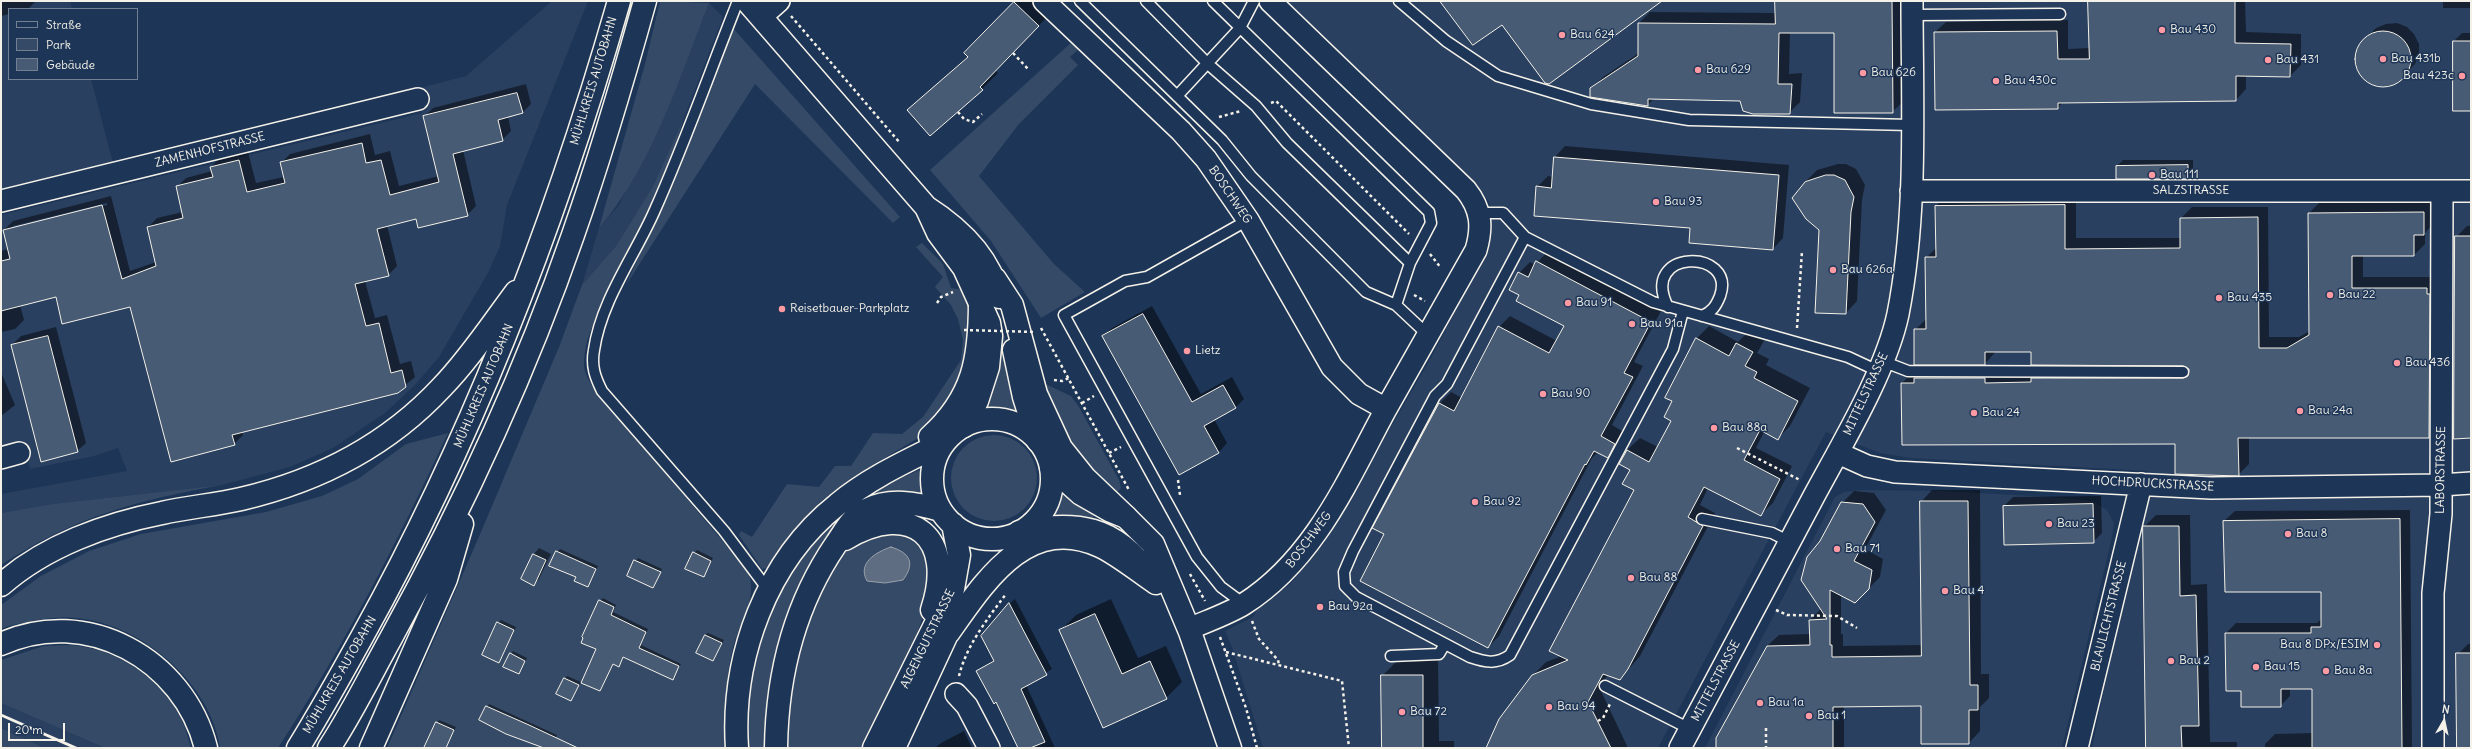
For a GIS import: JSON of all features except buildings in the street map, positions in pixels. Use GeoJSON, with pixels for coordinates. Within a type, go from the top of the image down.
{"type":"FeatureCollection","features":[{"type":"Feature","properties":{"kind":"main road","name":"MÜHLKREIS AUTOBAHN"},"geometry":{"type":"LineString","coordinates":[[298,748],[316,720],[389,588],[472,418],[531,272],[547,227],[590,100],[618,1]]}},
{"type":"Feature","properties":{"kind":"main road"},"geometry":{"type":"LineString","coordinates":[[329,748],[411,601],[477,469],[524,362],[572,237],[621,86],[645,1]]}},
{"type":"Feature","properties":{"kind":"main road"},"geometry":{"type":"LineString","coordinates":[[749,6],[926,207],[951,223],[979,256],[1012,305],[1036,394],[1061,448],[1085,478],[1153,544],[1164,564],[1230,748]]}},
{"type":"Feature","properties":{"kind":"main road"},"geometry":{"type":"LineString","coordinates":[[926,207],[938,233],[964,268],[989,323],[990,354],[978,401],[964,426]]}},
{"type":"Feature","properties":{"kind":"main road"},"geometry":{"type":"LineString","coordinates":[[1,585],[51,552],[96,531],[136,518],[241,499],[278,489],[318,474],[360,454],[392,434],[443,387],[531,272]]}},
{"type":"Feature","properties":{"kind":"main road"},"geometry":{"type":"LineString","coordinates":[[995,279],[1024,397],[1038,441]]}},
{"type":"Feature","properties":{"kind":"main road"},"geometry":{"type":"LineString","coordinates":[[980,302],[979,353],[972,378],[959,404],[939,437],[934,462],[932,480],[934,494],[947,517],[968,534],[983,538],[1060,526],[1095,530],[1110,536],[1127,548],[1140,562],[1185,621]]}},
{"type":"Feature","properties":{"kind":"main road"},"geometry":{"type":"LineString","coordinates":[[737,748],[736,726],[740,677],[751,632],[769,591],[788,559],[817,522],[838,503],[904,463],[939,437],[981,420],[1002,420],[1024,428],[1038,441],[1046,453],[1051,467],[1052,484],[1047,503],[1034,522],[1013,534],[975,574],[964,592],[949,632]]}},
{"type":"Feature","properties":{"kind":"main road"},"geometry":{"type":"LineString","coordinates":[[1051,467],[1081,494],[1109,510],[1126,517]]}},
{"type":"Feature","properties":{"kind":"main road"},"geometry":{"type":"LineString","coordinates":[[371,748],[446,579],[477,469]]}},
{"type":"Feature","properties":{"kind":"main road"},"geometry":{"type":"LineString","coordinates":[[776,748],[780,694],[789,648],[813,581],[852,521],[865,510],[879,505],[895,502],[947,517]]}},
{"type":"Feature","properties":{"kind":"main road","name":"AIGENGUTSTRASSE"},"geometry":{"type":"LineString","coordinates":[[874,748],[920,652],[938,622],[955,581],[959,555],[947,517]]}},
{"type":"Feature","properties":{"kind":"main road"},"geometry":{"type":"LineString","coordinates":[[836,544],[861,529],[884,522],[913,526],[927,535],[937,552],[940,572],[936,597],[920,652]]}},
{"type":"Feature","properties":{"kind":"main road"},"geometry":{"type":"LineString","coordinates":[[949,632],[996,568],[1014,554],[1048,540],[1078,540],[1100,546],[1156,583]]}},
{"type":"Feature","properties":{"kind":"main road"},"geometry":{"type":"LineString","coordinates":[[1,644],[26,635],[59,631],[93,634],[125,646],[151,662],[173,683],[191,709],[206,748]]}},
{"type":"Feature","properties":{"kind":"main road","name":"AIGENGUTSTRASSE"},"geometry":{"type":"LineString","coordinates":[[894,748],[949,632]]}},
{"type":"Feature","properties":{"kind":"street"},"geometry":{"type":"LineString","coordinates":[[749,6],[779,1]]}},
{"type":"Feature","properties":{"kind":"street","name":"BOSCHWEG"},"geometry":{"type":"LineString","coordinates":[[1044,1],[1181,131],[1206,159],[1248,220],[1332,368],[1359,394],[1386,409]]}},
{"type":"Feature","properties":{"kind":"street","name":"BOSCHWEG"},"geometry":{"type":"LineString","coordinates":[[1185,621],[1247,610],[1304,550],[1333,507],[1386,409],[1476,250],[1481,224],[1474,200],[1466,190],[1270,1]]}},
{"type":"Feature","properties":{"kind":"street","name":"MITTELSTRASSE"},"geometry":{"type":"LineString","coordinates":[[1680,748],[1838,453],[1880,366],[1897,316],[1905,262],[1911,191],[1912,8]]}},
{"type":"Feature","properties":{"kind":"street","name":"ZAMENHOFSTRASSE"},"geometry":{"type":"LineString","coordinates":[[1,201],[418,99]]}},
{"type":"Feature","properties":{"kind":"street","name":"SALZSTRASSE"},"geometry":{"type":"LineString","coordinates":[[1911,191],[2471,191]]}},
{"type":"Feature","properties":{"kind":"street","name":"LABORSTRASSE"},"geometry":{"type":"LineString","coordinates":[[2433,748],[2433,593],[2441,514],[2442,192]]}},
{"type":"Feature","properties":{"kind":"street","name":"HOCHDRUCKSTRASSE"},"geometry":{"type":"LineString","coordinates":[[1838,453],[1867,466],[1895,472],[2211,488],[2441,485],[2471,483]]}},
{"type":"Feature","properties":{"kind":"street","name":"BLAULICHTSTRASSE"},"geometry":{"type":"LineString","coordinates":[[2077,748],[2141,484]]}},
{"type":"Feature","properties":{"kind":"street"},"geometry":{"type":"LineString","coordinates":[[956,694],[967,706],[989,748]]}},
{"type":"Feature","properties":{"kind":"lane"},"geometry":{"type":"LineString","coordinates":[[1080,1],[1222,140],[1251,176],[1366,292],[1396,305],[1428,336]]}},
{"type":"Feature","properties":{"kind":"lane"},"geometry":{"type":"LineString","coordinates":[[1146,1],[1208,64],[1256,106],[1287,143],[1410,263]]}},
{"type":"Feature","properties":{"kind":"lane"},"geometry":{"type":"LineString","coordinates":[[1214,1],[1429,212],[1431,223],[1410,263],[1396,305]]}},
{"type":"Feature","properties":{"kind":"lane"},"geometry":{"type":"LineString","coordinates":[[1177,96],[1240,28],[1254,1]]}},
{"type":"Feature","properties":{"kind":"lane"},"geometry":{"type":"LineString","coordinates":[[1399,1],[1446,41],[1498,76],[1591,104],[1689,120],[1911,125]]}},
{"type":"Feature","properties":{"kind":"lane"},"geometry":{"type":"LineString","coordinates":[[749,6],[640,244],[607,305],[598,334],[593,365],[594,377],[602,391],[724,531],[769,591]]}},
{"type":"Feature","properties":{"kind":"lane"},"geometry":{"type":"LineString","coordinates":[[1912,8],[2060,14]]}},
{"type":"Feature","properties":{"kind":"lane"},"geometry":{"type":"LineString","coordinates":[[1479,213],[1503,213],[1525,237],[1653,302],[1880,366],[1908,371],[2183,372]]}},
{"type":"Feature","properties":{"kind":"lane"},"geometry":{"type":"LineString","coordinates":[[1247,610],[1221,587],[1197,557],[1064,315],[1126,281],[1147,277],[1248,220]]}},
{"type":"Feature","properties":{"kind":"lane"},"geometry":{"type":"LineString","coordinates":[[1525,237],[1447,384],[1434,396],[1353,551],[1344,572],[1345,586],[1356,597],[1470,657],[1486,662],[1501,661],[1510,655],[1673,349],[1683,311]]}},
{"type":"Feature","properties":{"kind":"lane"},"geometry":{"type":"LineString","coordinates":[[1668,307],[1664,298],[1662,286],[1664,277],[1675,265],[1686,260],[1697,260],[1707,264],[1716,272],[1721,282],[1721,292],[1717,305],[1709,313],[1702,316]]}},
{"type":"Feature","properties":{"kind":"lane"},"geometry":{"type":"LineString","coordinates":[[1702,519],[1772,532],[1790,542]]}},
{"type":"Feature","properties":{"kind":"lane"},"geometry":{"type":"LineString","coordinates":[[1392,656],[1439,654],[1445,644]]}},
{"type":"Feature","properties":{"kind":"lane"},"geometry":{"type":"LineString","coordinates":[[1605,686],[1690,729]]}},
{"type":"Feature","properties":{"kind":"path"},"geometry":{"type":"LineString","coordinates":[[1013,53],[1029,70]]}},
{"type":"Feature","properties":{"kind":"path"},"geometry":{"type":"LineString","coordinates":[[958,112],[964,119],[973,122],[982,114]]}},
{"type":"Feature","properties":{"kind":"path"},"geometry":{"type":"LineString","coordinates":[[1796,342],[1802,251]]}},
{"type":"Feature","properties":{"kind":"path"},"geometry":{"type":"LineString","coordinates":[[937,303],[941,297],[957,290]]}},
{"type":"Feature","properties":{"kind":"path"},"geometry":{"type":"LineString","coordinates":[[964,330],[1035,332]]}},
{"type":"Feature","properties":{"kind":"path"},"geometry":{"type":"LineString","coordinates":[[1737,448],[1804,482]]}},
{"type":"Feature","properties":{"kind":"path"},"geometry":{"type":"LineString","coordinates":[[1178,480],[1179,488]]}},
{"type":"Feature","properties":{"kind":"path"},"geometry":{"type":"LineString","coordinates":[[956,694],[960,671],[968,652],[985,621],[1008,592]]}},
{"type":"Feature","properties":{"kind":"path"},"geometry":{"type":"LineString","coordinates":[[1774,608],[1787,615],[1837,616],[1858,628]]}},
{"type":"Feature","properties":{"kind":"path"},"geometry":{"type":"LineString","coordinates":[[1247,610],[1259,639],[1278,660],[1279,665]]}},
{"type":"Feature","properties":{"kind":"path"},"geometry":{"type":"LineString","coordinates":[[1226,652],[1342,681],[1349,748]]}},
{"type":"Feature","properties":{"kind":"path"},"geometry":{"type":"LineString","coordinates":[[1598,721],[1603,718],[1616,692]]}},
{"type":"Feature","properties":{"kind":"path"},"geometry":{"type":"LineString","coordinates":[[1766,728],[1766,748]]}},
{"type":"Feature","properties":{"kind":"shaded area"},"geometry":{"type":"Polygon","coordinates":[[[1,1],[70,1],[72,8],[8,8],[8,80],[91,80],[113,163],[1,190],[1,1]]]}},
{"type":"Feature","properties":{"kind":"shaded area"},"geometry":{"type":"Polygon","coordinates":[[[552,1],[588,1],[507,205],[500,246],[489,271],[439,357],[414,386],[385,413],[333,448],[290,467],[222,485],[52,504],[1,513],[1,494],[127,471],[118,448],[94,456],[30,469],[23,441],[1,449],[1,215],[422,113],[416,89],[466,76],[552,1]]]}},
{"type":"Feature","properties":{"kind":"shaded area"},"geometry":{"type":"Polygon","coordinates":[[[1287,1],[2471,1],[2471,748],[2092,748],[2149,471],[1911,458],[1880,453],[1826,432],[1658,748],[1263,748],[1233,650],[1225,631],[1253,617],[1258,607],[1291,583],[1324,543],[1432,356],[1489,247],[1492,229],[1489,202],[1476,183],[1306,22],[1287,1]]]}},
{"type":"Feature","properties":{"kind":"shaded area"},"geometry":{"type":"Polygon","coordinates":[[[709,3],[723,17],[684,118],[653,186],[616,246],[582,285],[599,228],[619,205],[679,81],[709,3]]]}},
{"type":"Feature","properties":{"kind":"shaded area"},"geometry":{"type":"Polygon","coordinates":[[[1863,490],[1942,491],[2050,497],[2092,501],[2107,510],[2114,523],[2112,537],[2062,748],[1705,748],[1835,497],[1844,492],[1863,490]]]}},
{"type":"Feature","properties":{"kind":"shaded area"},"geometry":{"type":"Polygon","coordinates":[[[891,547],[903,552],[909,560],[909,569],[903,580],[885,583],[867,581],[864,569],[866,564],[874,555],[891,547]]]}},
{"type":"Feature","properties":{"kind":"shaded area"},"geometry":{"type":"Polygon","coordinates":[[[1,703],[105,748],[45,748],[1,728],[1,703]]]}},
{"type":"Feature","properties":{"kind":"green space"},"geometry":{"type":"Polygon","coordinates":[[[660,1],[709,3],[663,121],[649,150],[634,178],[599,228],[645,64],[660,1]]]}},
{"type":"Feature","properties":{"kind":"green space"},"geometry":{"type":"Polygon","coordinates":[[[733,28],[900,217],[893,223],[755,84],[626,285],[689,144],[733,28]]]}},
{"type":"Feature","properties":{"kind":"green space"},"geometry":{"type":"Polygon","coordinates":[[[1073,41],[1080,48],[1070,57],[1078,65],[1019,124],[979,176],[1054,264],[1085,292],[1041,318],[991,241],[930,170],[1073,41]]]}},
{"type":"Feature","properties":{"kind":"green space"},"geometry":{"type":"Polygon","coordinates":[[[684,118],[666,171],[645,223],[623,270],[595,320],[586,347],[584,366],[588,378],[597,393],[748,571],[751,581],[750,600],[736,637],[728,672],[725,710],[725,748],[387,748],[481,532],[559,347],[582,285],[616,246],[653,186],[684,118]]]}},
{"type":"Feature","properties":{"kind":"green space"},"geometry":{"type":"Polygon","coordinates":[[[922,243],[943,264],[951,288],[965,290],[972,320],[965,381],[932,426],[918,438],[851,478],[820,502],[793,531],[767,568],[762,569],[739,535],[741,531],[752,537],[787,484],[819,487],[835,466],[851,466],[873,433],[902,434],[923,417],[961,360],[963,340],[958,319],[951,305],[935,287],[943,277],[916,247],[922,243]]]}},
{"type":"Feature","properties":{"kind":"green space"},"geometry":{"type":"Polygon","coordinates":[[[995,307],[1008,347],[1020,411],[997,406],[983,409],[999,339],[995,307]]]}},
{"type":"Feature","properties":{"kind":"green space"},"geometry":{"type":"Polygon","coordinates":[[[1041,382],[1071,396],[1079,407],[1119,480],[1121,488],[1116,494],[1099,480],[1063,435],[1041,382]]]}},
{"type":"Feature","properties":{"kind":"green space"},"geometry":{"type":"Polygon","coordinates":[[[448,433],[369,594],[325,672],[278,748],[220,748],[214,724],[203,701],[187,680],[169,660],[147,644],[124,631],[100,622],[64,617],[34,621],[1,629],[1,605],[41,576],[89,551],[141,534],[266,512],[322,496],[358,479],[406,444],[448,433]]]}},
{"type":"Feature","properties":{"kind":"green space"},"geometry":{"type":"Polygon","coordinates":[[[986,435],[1002,435],[1011,438],[1025,447],[1034,461],[1037,470],[1037,486],[1034,495],[1025,509],[1011,518],[1002,521],[986,521],[970,514],[963,509],[958,502],[951,486],[951,470],[958,454],[963,447],[970,442],[986,435]]]}},
{"type":"Feature","properties":{"kind":"green space"},"geometry":{"type":"Polygon","coordinates":[[[924,468],[922,487],[924,495],[896,492],[885,493],[858,507],[839,522],[822,543],[799,588],[775,655],[767,701],[765,725],[766,748],[748,748],[747,717],[750,686],[756,654],[766,624],[779,594],[795,567],[814,542],[835,519],[855,503],[901,478],[924,468]]]}},
{"type":"Feature","properties":{"kind":"green space"},"geometry":{"type":"Polygon","coordinates":[[[222,485],[134,504],[81,522],[28,548],[1,565],[1,513],[52,504],[222,485]]]}},
{"type":"Feature","properties":{"kind":"green space"},"geometry":{"type":"Polygon","coordinates":[[[1064,493],[1098,512],[1092,519],[1053,517],[1064,493]]]}},
{"type":"Feature","properties":{"kind":"green space"},"geometry":{"type":"Polygon","coordinates":[[[888,529],[917,538],[929,559],[925,610],[911,651],[866,748],[788,748],[789,721],[797,667],[811,612],[822,587],[835,565],[850,547],[863,539],[888,529]]]}},
{"type":"Feature","properties":{"kind":"green space"},"geometry":{"type":"Polygon","coordinates":[[[64,645],[99,650],[128,663],[141,672],[164,693],[173,706],[183,722],[191,748],[105,748],[1,703],[1,660],[44,646],[64,645]]]}},
{"type":"Feature","properties":{"kind":"green space"},"geometry":{"type":"Polygon","coordinates":[[[1,728],[45,748],[1,748],[1,728]]]}},
{"type":"Feature","properties":{"kind":"railway"},"geometry":{"type":"LineString","coordinates":[[1,715],[76,748]]}},
{"type":"Feature","properties":{"kind":"place","name":"Bau 430"},"geometry":{"type":"Point","coordinates":[2162,30]}},
{"type":"Feature","properties":{"kind":"place","name":"Bau 624"},"geometry":{"type":"Point","coordinates":[1562,35]}},
{"type":"Feature","properties":{"kind":"place","name":"Bau 431b"},"geometry":{"type":"Point","coordinates":[2383,59]}},
{"type":"Feature","properties":{"kind":"place","name":"Bau 431"},"geometry":{"type":"Point","coordinates":[2268,60]}},
{"type":"Feature","properties":{"kind":"place","name":"Bau 629"},"geometry":{"type":"Point","coordinates":[1698,70]}},
{"type":"Feature","properties":{"kind":"place","name":"Bau 626"},"geometry":{"type":"Point","coordinates":[1863,73]}},
{"type":"Feature","properties":{"kind":"place","name":"Bau 423c"},"geometry":{"type":"Point","coordinates":[2462,76]}},
{"type":"Feature","properties":{"kind":"place","name":"Bau 430c"},"geometry":{"type":"Point","coordinates":[1996,81]}},
{"type":"Feature","properties":{"kind":"place","name":"Bau 111"},"geometry":{"type":"Point","coordinates":[2152,175]}},
{"type":"Feature","properties":{"kind":"place","name":"Bau 93"},"geometry":{"type":"Point","coordinates":[1656,202]}},
{"type":"Feature","properties":{"kind":"place","name":"Bau 626a"},"geometry":{"type":"Point","coordinates":[1833,270]}},
{"type":"Feature","properties":{"kind":"place","name":"Bau 22"},"geometry":{"type":"Point","coordinates":[2330,295]}},
{"type":"Feature","properties":{"kind":"place","name":"Bau 435"},"geometry":{"type":"Point","coordinates":[2219,298]}},
{"type":"Feature","properties":{"kind":"place","name":"Bau 91"},"geometry":{"type":"Point","coordinates":[1568,303]}},
{"type":"Feature","properties":{"kind":"place","name":"Reisetbauer-Parkplatz"},"geometry":{"type":"Point","coordinates":[782,309]}},
{"type":"Feature","properties":{"kind":"place","name":"Bau 91a"},"geometry":{"type":"Point","coordinates":[1632,324]}},
{"type":"Feature","properties":{"kind":"place","name":"Lietz"},"geometry":{"type":"Point","coordinates":[1187,351]}},
{"type":"Feature","properties":{"kind":"place","name":"Bau 436"},"geometry":{"type":"Point","coordinates":[2397,363]}},
{"type":"Feature","properties":{"kind":"place","name":"Bau 90"},"geometry":{"type":"Point","coordinates":[1543,394]}},
{"type":"Feature","properties":{"kind":"place","name":"Bau 24a"},"geometry":{"type":"Point","coordinates":[2300,411]}},
{"type":"Feature","properties":{"kind":"place","name":"Bau 24"},"geometry":{"type":"Point","coordinates":[1974,413]}},
{"type":"Feature","properties":{"kind":"place","name":"Bau 88a"},"geometry":{"type":"Point","coordinates":[1714,428]}},
{"type":"Feature","properties":{"kind":"place","name":"Bau 92"},"geometry":{"type":"Point","coordinates":[1475,502]}},
{"type":"Feature","properties":{"kind":"place","name":"Bau 23"},"geometry":{"type":"Point","coordinates":[2049,524]}},
{"type":"Feature","properties":{"kind":"place","name":"Bau 8"},"geometry":{"type":"Point","coordinates":[2288,534]}},
{"type":"Feature","properties":{"kind":"place","name":"Bau 71"},"geometry":{"type":"Point","coordinates":[1837,549]}},
{"type":"Feature","properties":{"kind":"place","name":"Bau 88"},"geometry":{"type":"Point","coordinates":[1631,578]}},
{"type":"Feature","properties":{"kind":"place","name":"Bau 4"},"geometry":{"type":"Point","coordinates":[1945,591]}},
{"type":"Feature","properties":{"kind":"place","name":"Bau 92a"},"geometry":{"type":"Point","coordinates":[1320,607]}},
{"type":"Feature","properties":{"kind":"place","name":"Bau 8 DPx/ESIM"},"geometry":{"type":"Point","coordinates":[2377,645]}},
{"type":"Feature","properties":{"kind":"place","name":"Bau 2"},"geometry":{"type":"Point","coordinates":[2171,661]}},
{"type":"Feature","properties":{"kind":"place","name":"Bau 15"},"geometry":{"type":"Point","coordinates":[2256,667]}},
{"type":"Feature","properties":{"kind":"place","name":"Bau 8a"},"geometry":{"type":"Point","coordinates":[2326,671]}},
{"type":"Feature","properties":{"kind":"place","name":"Bau 1a"},"geometry":{"type":"Point","coordinates":[1760,703]}},
{"type":"Feature","properties":{"kind":"place","name":"Bau 94"},"geometry":{"type":"Point","coordinates":[1549,707]}},
{"type":"Feature","properties":{"kind":"place","name":"Bau 72"},"geometry":{"type":"Point","coordinates":[1402,712]}},
{"type":"Feature","properties":{"kind":"place","name":"Bau 1"},"geometry":{"type":"Point","coordinates":[1809,716]}}]}
